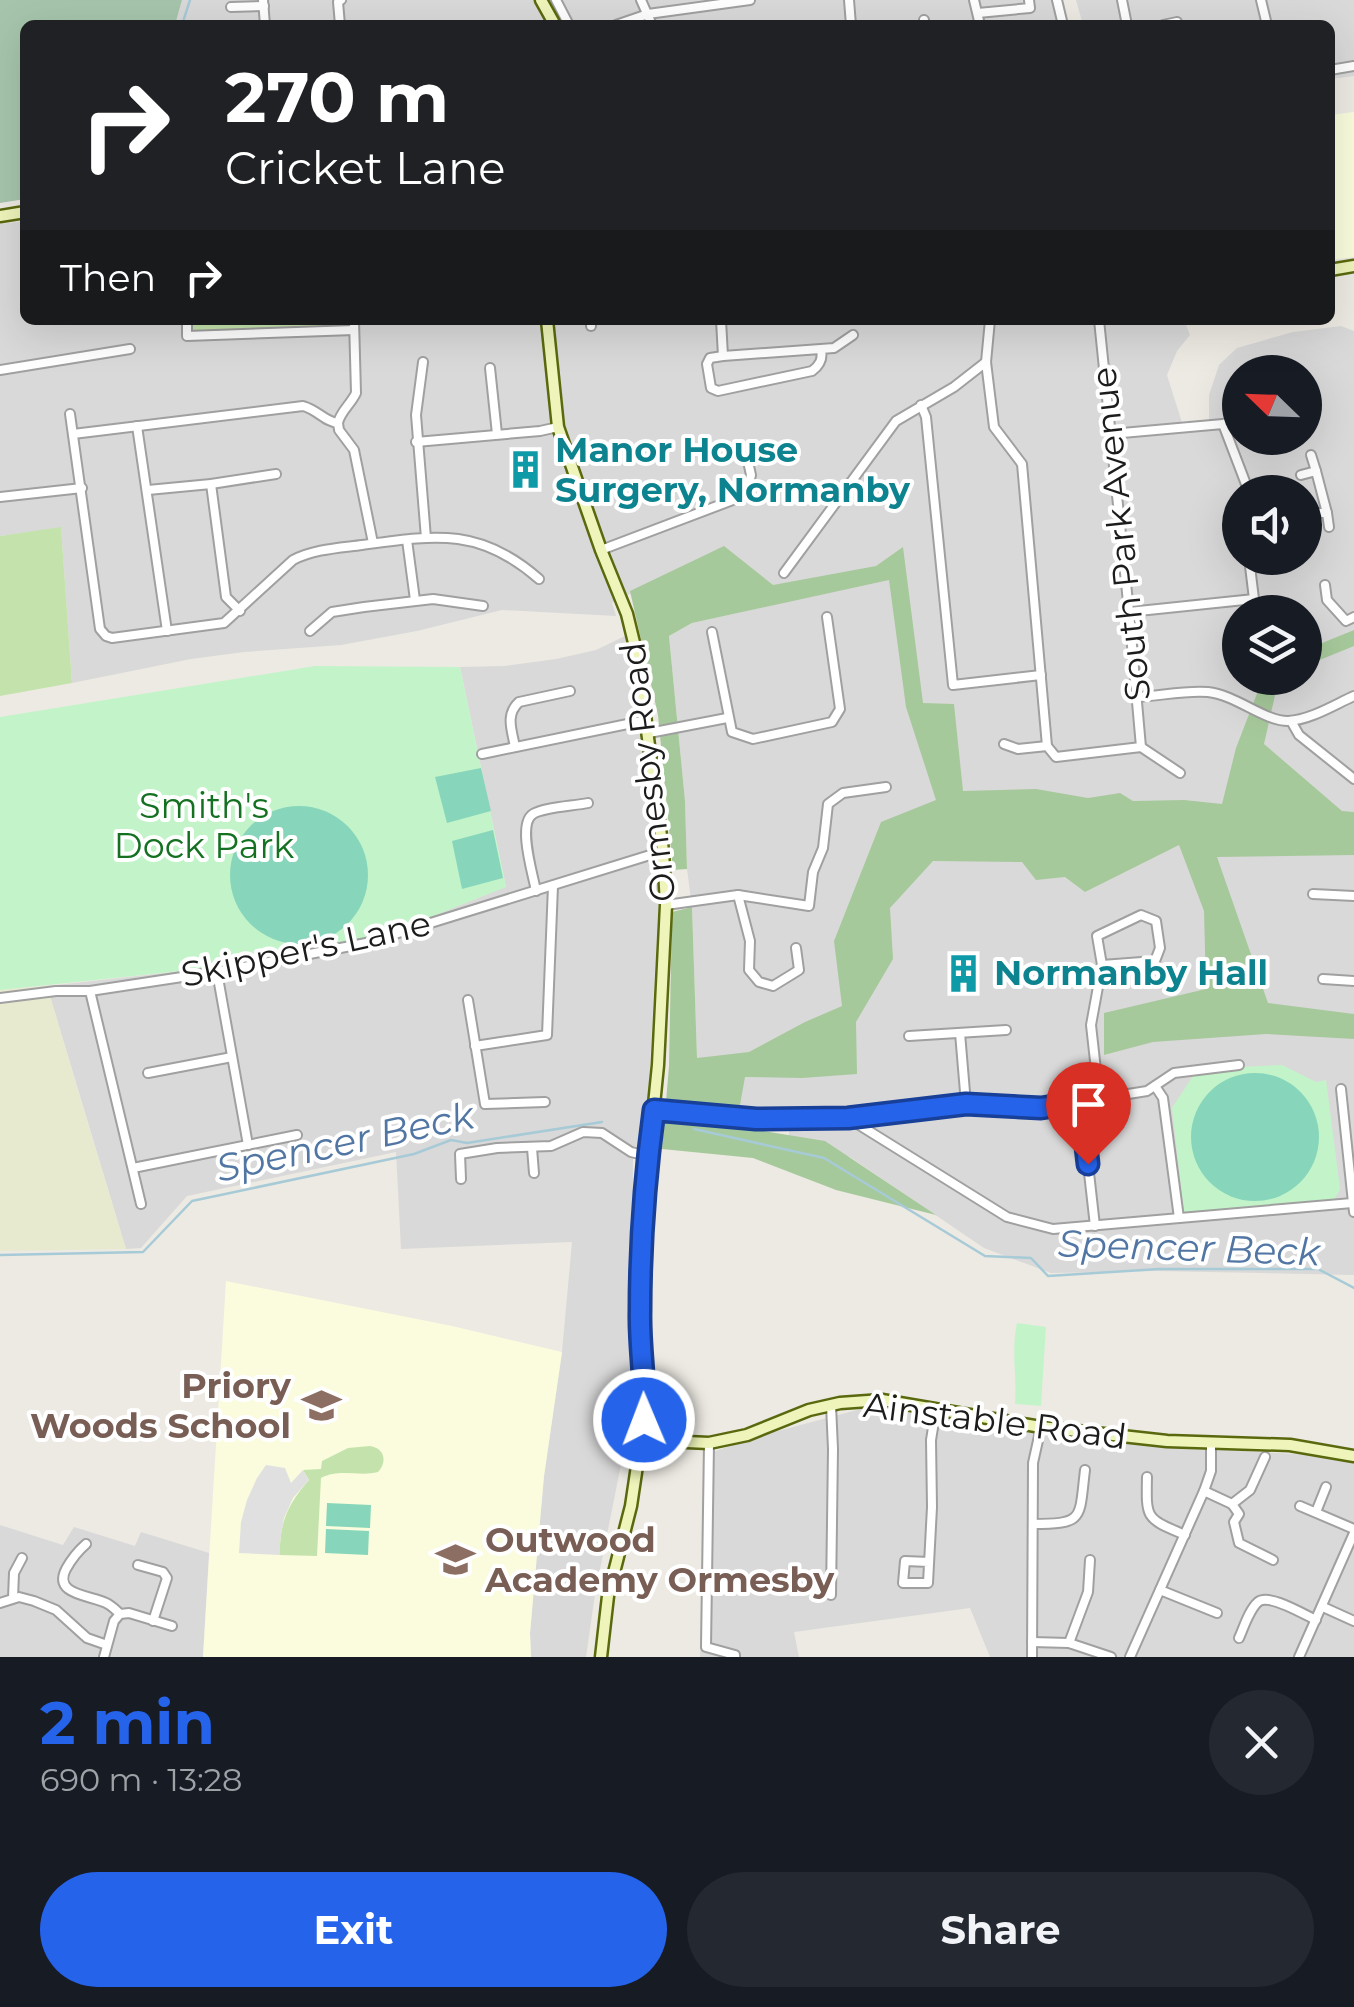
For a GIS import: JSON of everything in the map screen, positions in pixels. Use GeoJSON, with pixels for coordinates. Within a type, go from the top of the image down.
{"type":"FeatureCollection","features":[{"type":"Feature","properties":{"kind":"main road","name":"Ormesby Road"},"geometry":{"type":"LineString","coordinates":[[548,325],[558,427],[627,614],[637,655],[664,851],[666,905],[658,1065],[642,1224],[642,1440],[631,1506],[608,1596],[601,1657]]}},
{"type":"Feature","properties":{"kind":"main road","name":"Ainstable Road"},"geometry":{"type":"LineString","coordinates":[[642,1440],[709,1443],[747,1435],[808,1410],[882,1400],[1041,1427],[1167,1441],[1290,1446],[1354,1456]]}},
{"type":"Feature","properties":{"kind":"street"},"geometry":{"type":"LineString","coordinates":[[642,0],[650,20]]}},
{"type":"Feature","properties":{"kind":"street"},"geometry":{"type":"LineString","coordinates":[[631,20],[648,14],[750,0]]}},
{"type":"Feature","properties":{"kind":"street"},"geometry":{"type":"LineString","coordinates":[[974,0],[979,20]]}},
{"type":"Feature","properties":{"kind":"street"},"geometry":{"type":"LineString","coordinates":[[978,13],[1030,8],[1029,0]]}},
{"type":"Feature","properties":{"kind":"street"},"geometry":{"type":"LineString","coordinates":[[231,7],[264,3]]}},
{"type":"Feature","properties":{"kind":"street"},"geometry":{"type":"LineString","coordinates":[[187,325],[187,336],[354,330]]}},
{"type":"Feature","properties":{"kind":"street"},"geometry":{"type":"LineString","coordinates":[[354,325],[356,393],[338,423],[354,450],[373,543]]}},
{"type":"Feature","properties":{"kind":"street"},"geometry":{"type":"LineString","coordinates":[[721,325],[723,356]]}},
{"type":"Feature","properties":{"kind":"street"},"geometry":{"type":"LineString","coordinates":[[990,325],[986,362],[994,427],[1022,464],[1047,746],[1056,758],[1140,748],[1180,773]]}},
{"type":"Feature","properties":{"kind":"street","name":"South Park Avenue"},"geometry":{"type":"LineString","coordinates":[[1100,325],[1140,748]]}},
{"type":"Feature","properties":{"kind":"street"},"geometry":{"type":"LineString","coordinates":[[821,350],[822,359],[812,371],[718,392],[711,388],[707,364],[710,358],[834,348],[852,335]]}},
{"type":"Feature","properties":{"kind":"street"},"geometry":{"type":"LineString","coordinates":[[0,370],[130,349]]}},
{"type":"Feature","properties":{"kind":"street"},"geometry":{"type":"LineString","coordinates":[[423,362],[416,442],[426,538]]}},
{"type":"Feature","properties":{"kind":"street"},"geometry":{"type":"LineString","coordinates":[[784,573],[896,421],[954,387],[986,362]]}},
{"type":"Feature","properties":{"kind":"street"},"geometry":{"type":"LineString","coordinates":[[490,368],[497,434]]}},
{"type":"Feature","properties":{"kind":"street"},"geometry":{"type":"LineString","coordinates":[[921,405],[926,416],[953,684],[1041,675]]}},
{"type":"Feature","properties":{"kind":"street"},"geometry":{"type":"LineString","coordinates":[[73,434],[303,406],[338,423]]}},
{"type":"Feature","properties":{"kind":"street"},"geometry":{"type":"LineString","coordinates":[[70,414],[100,629],[106,636],[224,623],[306,553],[373,543],[426,538],[479,542],[504,552],[539,579]]}},
{"type":"Feature","properties":{"kind":"street"},"geometry":{"type":"LineString","coordinates":[[1112,434],[1222,424]]}},
{"type":"Feature","properties":{"kind":"street"},"geometry":{"type":"LineString","coordinates":[[137,426],[168,631]]}},
{"type":"Feature","properties":{"kind":"street"},"geometry":{"type":"LineString","coordinates":[[416,442],[558,427]]}},
{"type":"Feature","properties":{"kind":"street"},"geometry":{"type":"LineString","coordinates":[[601,550],[746,495],[751,475],[747,458],[778,451]]}},
{"type":"Feature","properties":{"kind":"street"},"geometry":{"type":"LineString","coordinates":[[1311,455],[1329,527]]}},
{"type":"Feature","properties":{"kind":"street"},"geometry":{"type":"LineString","coordinates":[[1302,475],[1316,470]]}},
{"type":"Feature","properties":{"kind":"street"},"geometry":{"type":"LineString","coordinates":[[148,490],[276,474]]}},
{"type":"Feature","properties":{"kind":"street"},"geometry":{"type":"LineString","coordinates":[[211,484],[226,597],[240,611]]}},
{"type":"Feature","properties":{"kind":"street"},"geometry":{"type":"LineString","coordinates":[[0,497],[82,488]]}},
{"type":"Feature","properties":{"kind":"street"},"geometry":{"type":"LineString","coordinates":[[1322,513],[1327,513]]}},
{"type":"Feature","properties":{"kind":"street"},"geometry":{"type":"LineString","coordinates":[[407,540],[415,600]]}},
{"type":"Feature","properties":{"kind":"street"},"geometry":{"type":"LineString","coordinates":[[1129,612],[1254,599],[1251,575]]}},
{"type":"Feature","properties":{"kind":"street"},"geometry":{"type":"LineString","coordinates":[[1325,586],[1327,600],[1346,621],[1354,616]]}},
{"type":"Feature","properties":{"kind":"street"},"geometry":{"type":"LineString","coordinates":[[310,631],[332,612],[415,600],[483,606]]}},
{"type":"Feature","properties":{"kind":"street"},"geometry":{"type":"LineString","coordinates":[[712,632],[732,732],[753,740],[832,722],[840,708],[826,617]]}},
{"type":"Feature","properties":{"kind":"street"},"geometry":{"type":"LineString","coordinates":[[515,747],[509,717],[514,706],[570,691]]}},
{"type":"Feature","properties":{"kind":"street"},"geometry":{"type":"LineString","coordinates":[[1138,697],[1206,692],[1230,697],[1276,719],[1291,721],[1354,696]]}},
{"type":"Feature","properties":{"kind":"street"},"geometry":{"type":"LineString","coordinates":[[482,754],[727,718]]}},
{"type":"Feature","properties":{"kind":"street"},"geometry":{"type":"LineString","coordinates":[[1291,721],[1298,735],[1354,779]]}},
{"type":"Feature","properties":{"kind":"street"},"geometry":{"type":"LineString","coordinates":[[1004,744],[1018,748],[1047,746]]}},
{"type":"Feature","properties":{"kind":"street"},"geometry":{"type":"LineString","coordinates":[[666,905],[738,895],[809,906],[813,872],[823,848],[828,804],[843,793],[886,787]]}},
{"type":"Feature","properties":{"kind":"street"},"geometry":{"type":"LineString","coordinates":[[536,890],[525,832],[527,820],[537,812],[588,803]]}},
{"type":"Feature","properties":{"kind":"street","name":"Skipper's Lane"},"geometry":{"type":"LineString","coordinates":[[0,998],[90,992],[366,943],[664,851]]}},
{"type":"Feature","properties":{"kind":"street"},"geometry":{"type":"LineString","coordinates":[[475,1046],[547,1035],[553,886]]}},
{"type":"Feature","properties":{"kind":"street"},"geometry":{"type":"LineString","coordinates":[[1313,894],[1354,896]]}},
{"type":"Feature","properties":{"kind":"street"},"geometry":{"type":"LineString","coordinates":[[738,895],[750,941],[748,970],[759,982],[774,986],[799,970],[796,948]]}},
{"type":"Feature","properties":{"kind":"street"},"geometry":{"type":"LineString","coordinates":[[1098,1097],[1090,1025],[1102,965],[1097,936],[1141,914],[1156,921],[1160,948],[1155,961],[1102,965]]}},
{"type":"Feature","properties":{"kind":"street"},"geometry":{"type":"LineString","coordinates":[[217,972],[248,1144]]}},
{"type":"Feature","properties":{"kind":"street"},"geometry":{"type":"LineString","coordinates":[[1322,979],[1354,981]]}},
{"type":"Feature","properties":{"kind":"street"},"geometry":{"type":"LineString","coordinates":[[90,992],[140,1204]]}},
{"type":"Feature","properties":{"kind":"street"},"geometry":{"type":"LineString","coordinates":[[468,1000],[484,1104],[545,1102]]}},
{"type":"Feature","properties":{"kind":"street"},"geometry":{"type":"LineString","coordinates":[[908,1036],[1006,1030]]}},
{"type":"Feature","properties":{"kind":"street"},"geometry":{"type":"LineString","coordinates":[[960,1033],[966,1104]]}},
{"type":"Feature","properties":{"kind":"street"},"geometry":{"type":"LineString","coordinates":[[148,1073],[232,1056]]}},
{"type":"Feature","properties":{"kind":"street"},"geometry":{"type":"LineString","coordinates":[[654,1110],[756,1119],[848,1118],[966,1104],[1041,1108],[1147,1092],[1174,1073],[1239,1065]]}},
{"type":"Feature","properties":{"kind":"street"},"geometry":{"type":"LineString","coordinates":[[1155,1086],[1163,1098],[1179,1218]]}},
{"type":"Feature","properties":{"kind":"street"},"geometry":{"type":"LineString","coordinates":[[848,1118],[1007,1217],[1053,1230],[1353,1208],[1341,1089]]}},
{"type":"Feature","properties":{"kind":"street"},"geometry":{"type":"LineString","coordinates":[[1081,1102],[1095,1226]]}},
{"type":"Feature","properties":{"kind":"street"},"geometry":{"type":"LineString","coordinates":[[461,1179],[460,1154],[550,1146],[584,1132],[602,1134],[631,1152],[648,1156]]}},
{"type":"Feature","properties":{"kind":"street"},"geometry":{"type":"LineString","coordinates":[[132,1168],[296,1134]]}},
{"type":"Feature","properties":{"kind":"street"},"geometry":{"type":"LineString","coordinates":[[532,1148],[534,1174]]}},
{"type":"Feature","properties":{"kind":"street"},"geometry":{"type":"LineString","coordinates":[[831,1405],[831,1595]]}},
{"type":"Feature","properties":{"kind":"street"},"geometry":{"type":"LineString","coordinates":[[928,1562],[931,1440],[936,1409]]}},
{"type":"Feature","properties":{"kind":"street"},"geometry":{"type":"LineString","coordinates":[[1032,1657],[1033,1464],[1041,1427]]}},
{"type":"Feature","properties":{"kind":"street"},"geometry":{"type":"LineString","coordinates":[[1130,1657],[1204,1491],[1211,1471],[1212,1442]]}},
{"type":"Feature","properties":{"kind":"street"},"geometry":{"type":"LineString","coordinates":[[709,1443],[706,1648],[735,1657]]}},
{"type":"Feature","properties":{"kind":"street"},"geometry":{"type":"LineString","coordinates":[[1232,1504],[1250,1490],[1265,1457]]}},
{"type":"Feature","properties":{"kind":"street"},"geometry":{"type":"LineString","coordinates":[[1033,1524],[1072,1521],[1079,1511],[1085,1470]]}},
{"type":"Feature","properties":{"kind":"street"},"geometry":{"type":"LineString","coordinates":[[1147,1477],[1149,1516],[1185,1535]]}},
{"type":"Feature","properties":{"kind":"street"},"geometry":{"type":"LineString","coordinates":[[1316,1512],[1326,1487]]}},
{"type":"Feature","properties":{"kind":"street"},"geometry":{"type":"LineString","coordinates":[[1204,1491],[1232,1504],[1240,1514],[1234,1522],[1239,1544],[1273,1560]]}},
{"type":"Feature","properties":{"kind":"street"},"geometry":{"type":"LineString","coordinates":[[1299,1657],[1354,1531],[1300,1506]]}},
{"type":"Feature","properties":{"kind":"street"},"geometry":{"type":"LineString","coordinates":[[86,1544],[64,1572],[65,1586],[75,1594],[108,1604],[120,1614]]}},
{"type":"Feature","properties":{"kind":"street"},"geometry":{"type":"LineString","coordinates":[[13,1598],[14,1573],[22,1558]]}},
{"type":"Feature","properties":{"kind":"street"},"geometry":{"type":"LineString","coordinates":[[1069,1643],[1088,1592],[1090,1560]]}},
{"type":"Feature","properties":{"kind":"street"},"geometry":{"type":"LineString","coordinates":[[138,1564],[163,1572],[167,1578],[153,1620]]}},
{"type":"Feature","properties":{"kind":"street"},"geometry":{"type":"LineString","coordinates":[[1160,1590],[1217,1613]]}},
{"type":"Feature","properties":{"kind":"street"},"geometry":{"type":"LineString","coordinates":[[0,1602],[13,1598],[34,1601],[56,1610],[87,1638],[108,1645]]}},
{"type":"Feature","properties":{"kind":"street"},"geometry":{"type":"LineString","coordinates":[[1239,1638],[1262,1599],[1271,1598],[1316,1620]]}},
{"type":"Feature","properties":{"kind":"street"},"geometry":{"type":"LineString","coordinates":[[1322,1607],[1354,1620]]}},
{"type":"Feature","properties":{"kind":"street"},"geometry":{"type":"LineString","coordinates":[[104,1657],[114,1621],[120,1614],[172,1626]]}},
{"type":"Feature","properties":{"kind":"street"},"geometry":{"type":"LineString","coordinates":[[1032,1642],[1069,1643],[1111,1657]]}},
{"type":"Feature","properties":{"kind":"shaded area"},"geometry":{"type":"Polygon","coordinates":[[[0,0],[182,0],[176,20],[20,20],[20,200],[0,203],[0,0]]]}},
{"type":"Feature","properties":{"kind":"shaded area"},"geometry":{"type":"Polygon","coordinates":[[[182,0],[1053,0],[1059,20],[176,20],[182,0]]]}},
{"type":"Feature","properties":{"kind":"shaded area"},"geometry":{"type":"Polygon","coordinates":[[[1076,0],[1354,0],[1354,76],[1335,78],[1335,20],[1082,20],[1076,0]]]}},
{"type":"Feature","properties":{"kind":"shaded area"},"geometry":{"type":"Polygon","coordinates":[[[1354,112],[1354,257],[1335,259],[1335,114],[1354,112]]]}},
{"type":"Feature","properties":{"kind":"shaded area"},"geometry":{"type":"Polygon","coordinates":[[[20,222],[20,325],[1186,325],[1190,335],[1177,351],[1167,375],[1185,432],[1209,430],[1209,395],[1222,362],[1222,455],[1322,455],[1322,355],[1230,355],[1237,348],[1293,332],[1341,326],[1354,331],[1354,1275],[1051,1273],[984,1248],[850,1157],[789,1146],[789,1114],[736,1112],[697,1058],[685,801],[669,636],[692,623],[773,605],[724,547],[612,603],[616,616],[502,610],[341,645],[191,659],[72,683],[61,528],[0,536],[0,224],[20,222]]]}},
{"type":"Feature","properties":{"kind":"shaded area"},"geometry":{"type":"Polygon","coordinates":[[[625,636],[641,715],[659,895],[647,1122],[633,1156],[632,1337],[626,1440],[586,1657],[531,1657],[544,1476],[562,1352],[572,1242],[401,1249],[396,1152],[187,1196],[141,1248],[126,1249],[47,986],[210,968],[506,887],[460,667],[556,659],[596,650],[625,636]]]}},
{"type":"Feature","properties":{"kind":"shaded area"},"geometry":{"type":"Polygon","coordinates":[[[47,986],[126,1249],[0,1251],[0,990],[47,986]]]}},
{"type":"Feature","properties":{"kind":"shaded area"},"geometry":{"type":"Polygon","coordinates":[[[226,1281],[562,1352],[544,1476],[531,1657],[203,1657],[226,1281]]]}},
{"type":"Feature","properties":{"kind":"shaded area"},"geometry":{"type":"Polygon","coordinates":[[[872,1406],[974,1423],[1176,1447],[1310,1455],[1354,1463],[1354,1657],[990,1657],[970,1608],[794,1632],[799,1657],[700,1657],[707,1454],[872,1406]]]}},
{"type":"Feature","properties":{"kind":"shaded area"},"geometry":{"type":"Polygon","coordinates":[[[266,1465],[285,1468],[291,1483],[303,1470],[309,1480],[293,1498],[284,1518],[280,1555],[239,1553],[247,1500],[266,1465]]]}},
{"type":"Feature","properties":{"kind":"shaded area"},"geometry":{"type":"Polygon","coordinates":[[[0,1525],[63,1545],[74,1527],[135,1546],[141,1532],[209,1553],[203,1657],[0,1657],[0,1525]]]}},
{"type":"Feature","properties":{"kind":"green space"},"geometry":{"type":"Polygon","coordinates":[[[191,325],[353,328],[190,333],[191,325]]]}},
{"type":"Feature","properties":{"kind":"green space"},"geometry":{"type":"Polygon","coordinates":[[[61,527],[72,683],[0,696],[0,536],[61,527]]]}},
{"type":"Feature","properties":{"kind":"green space"},"geometry":{"type":"Polygon","coordinates":[[[724,546],[773,585],[876,566],[903,547],[923,703],[954,704],[963,791],[1036,789],[1088,798],[1120,793],[1133,801],[1222,804],[1236,748],[1256,695],[1275,695],[1264,744],[1342,811],[1354,812],[1354,855],[1217,857],[1268,1003],[1354,1014],[1354,1039],[1266,1034],[1153,1042],[1104,1055],[1104,1013],[1206,989],[1204,911],[1179,845],[1085,892],[1065,877],[1036,880],[1022,862],[933,861],[890,908],[893,959],[856,1022],[857,1074],[745,1077],[739,1127],[825,1141],[936,1215],[836,1190],[753,1158],[662,1149],[669,1066],[672,912],[692,907],[697,1058],[749,1052],[842,1006],[834,941],[881,822],[936,800],[906,707],[889,580],[692,623],[669,636],[685,801],[687,869],[673,870],[658,715],[630,591],[724,546]]]}},
{"type":"Feature","properties":{"kind":"green space"},"geometry":{"type":"Polygon","coordinates":[[[1354,630],[1354,646],[1322,659],[1322,643],[1354,630]]]}},
{"type":"Feature","properties":{"kind":"green space","name":"Smith's Dock Park"},"geometry":{"type":"Polygon","coordinates":[[[315,666],[460,667],[506,887],[373,940],[210,968],[0,990],[0,717],[315,666]]]}},
{"type":"Feature","properties":{"kind":"green space"},"geometry":{"type":"Polygon","coordinates":[[[481,768],[491,811],[447,823],[435,777],[481,768]]]}},
{"type":"Feature","properties":{"kind":"green space"},"geometry":{"type":"Polygon","coordinates":[[[299,806],[325,811],[348,826],[363,849],[368,875],[363,901],[348,924],[325,939],[299,944],[273,939],[250,924],[235,901],[230,875],[235,849],[250,826],[273,811],[299,806]]]}},
{"type":"Feature","properties":{"kind":"green space"},"geometry":{"type":"Polygon","coordinates":[[[493,830],[503,878],[462,889],[452,841],[493,830]]]}},
{"type":"Feature","properties":{"kind":"green space"},"geometry":{"type":"Polygon","coordinates":[[[1282,1065],[1316,1082],[1326,1080],[1340,1189],[1334,1200],[1184,1212],[1172,1108],[1193,1076],[1282,1065]]]}},
{"type":"Feature","properties":{"kind":"green space"},"geometry":{"type":"Polygon","coordinates":[[[1255,1073],[1280,1077],[1301,1091],[1315,1112],[1319,1137],[1315,1162],[1301,1183],[1280,1197],[1255,1201],[1230,1197],[1209,1183],[1195,1162],[1191,1137],[1195,1112],[1209,1091],[1230,1077],[1255,1073]]]}},
{"type":"Feature","properties":{"kind":"green space"},"geometry":{"type":"Polygon","coordinates":[[[1017,1323],[1046,1327],[1041,1406],[1015,1404],[1017,1323]]]}},
{"type":"Feature","properties":{"kind":"green space"},"geometry":{"type":"Polygon","coordinates":[[[348,1448],[379,1449],[383,1456],[378,1472],[321,1478],[317,1556],[280,1555],[286,1515],[309,1480],[303,1470],[321,1469],[322,1461],[348,1448]]]}},
{"type":"Feature","properties":{"kind":"green space"},"geometry":{"type":"Polygon","coordinates":[[[327,1503],[371,1505],[370,1528],[326,1526],[327,1503]]]}},
{"type":"Feature","properties":{"kind":"green space"},"geometry":{"type":"Polygon","coordinates":[[[326,1529],[369,1531],[368,1555],[325,1553],[326,1529]]]}},
{"type":"Feature","properties":{"kind":"waterway"},"geometry":{"type":"LineString","coordinates":[[184,20],[190,0]]}},
{"type":"Feature","properties":{"kind":"waterway","name":"Spencer Beck"},"geometry":{"type":"LineString","coordinates":[[0,1255],[143,1252],[192,1201],[414,1154],[451,1140],[467,1143],[602,1122]]}},
{"type":"Feature","properties":{"kind":"waterway","name":"Spencer Beck"},"geometry":{"type":"LineString","coordinates":[[694,1129],[824,1158],[985,1256],[1031,1258],[1048,1276],[1159,1269],[1318,1269],[1354,1288]]}},
{"type":"Feature","properties":{"kind":"place","name":"Manor House Surgery, Normanby"},"geometry":{"type":"Point","coordinates":[525,470]}},
{"type":"Feature","properties":{"kind":"place","name":"Normanby Hall"},"geometry":{"type":"Point","coordinates":[964,973]}},
{"type":"Feature","properties":{"kind":"place","name":"Priory Woods School"},"geometry":{"type":"Point","coordinates":[321,1406]}},
{"type":"Feature","properties":{"kind":"place","name":"Outwood Academy Ormesby"},"geometry":{"type":"Point","coordinates":[455,1560]}},
{"type":"Feature","properties":{"kind":"route"},"geometry":{"type":"LineString","coordinates":[[644,1420],[642,1224],[654,1110],[756,1119],[848,1118],[966,1104],[1041,1108],[1081,1102],[1088,1164]]}}]}
